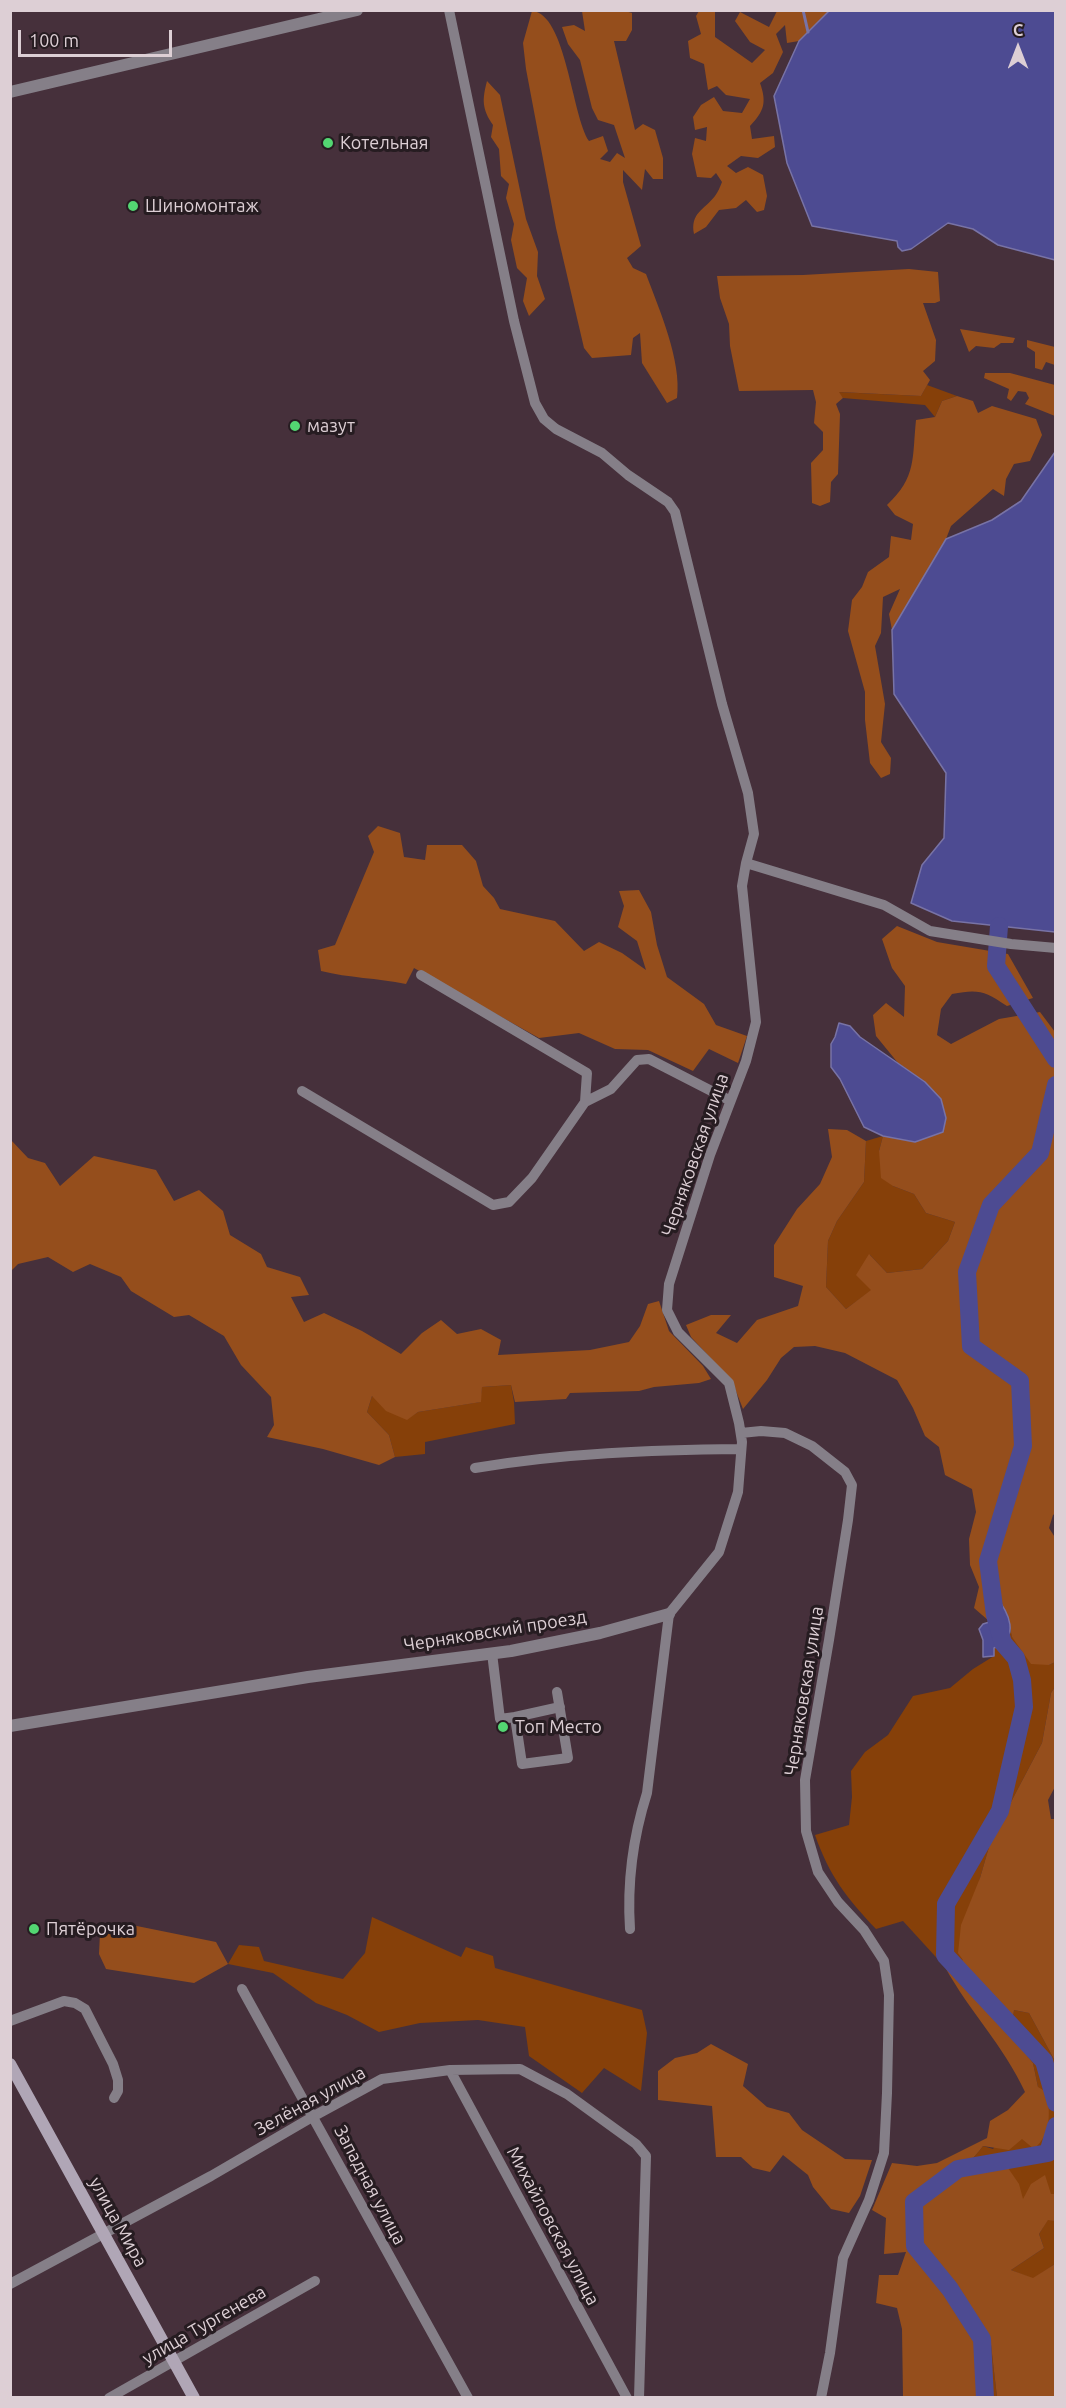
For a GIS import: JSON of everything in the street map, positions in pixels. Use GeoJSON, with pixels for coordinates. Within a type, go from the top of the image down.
{"type":"FeatureCollection","features":[{"type":"Feature","properties":{"kind":"main road","name":"улица Мира"},"geometry":{"type":"LineString","coordinates":[[10,2064],[194,2397]]}},
{"type":"Feature","properties":{"kind":"street"},"geometry":{"type":"LineString","coordinates":[[10,92],[357,10]]}},
{"type":"Feature","properties":{"kind":"street","name":"Черняковская улица"},"geometry":{"type":"LineString","coordinates":[[449,10],[514,321],[535,402],[544,419],[555,429],[602,453],[628,475],[668,502],[675,512],[722,704],[748,793],[754,834],[742,886],[756,1022],[746,1061],[729,1100],[669,1284],[667,1310],[678,1332],[729,1383],[741,1433],[738,1492],[719,1552],[669,1614]]}},
{"type":"Feature","properties":{"kind":"street"},"geometry":{"type":"LineString","coordinates":[[746,863],[884,905],[930,931],[1011,944],[1056,948]]}},
{"type":"Feature","properties":{"kind":"street"},"geometry":{"type":"LineString","coordinates":[[421,975],[587,1073],[585,1102]]}},
{"type":"Feature","properties":{"kind":"street"},"geometry":{"type":"LineString","coordinates":[[302,1091],[493,1205],[509,1202],[532,1178],[585,1102],[610,1089],[637,1060],[649,1059],[729,1100]]}},
{"type":"Feature","properties":{"kind":"street","name":"Черняковская улица"},"geometry":{"type":"LineString","coordinates":[[741,1433],[761,1431],[785,1433],[812,1446],[845,1472],[852,1485],[805,1780],[806,1831],[818,1872],[838,1902],[864,1930],[884,1961],[890,1995],[887,2093],[884,2153],[869,2200],[843,2258],[830,2353],[821,2397]]}},
{"type":"Feature","properties":{"kind":"street"},"geometry":{"type":"LineString","coordinates":[[475,1468],[531,1458],[677,1449],[741,1449]]}},
{"type":"Feature","properties":{"kind":"street"},"geometry":{"type":"LineString","coordinates":[[630,1929],[628,1904],[631,1866],[638,1820],[647,1793],[669,1614]]}},
{"type":"Feature","properties":{"kind":"street","name":"Черняковский проезд"},"geometry":{"type":"LineString","coordinates":[[10,1726],[308,1677],[492,1653],[600,1633],[669,1614]]}},
{"type":"Feature","properties":{"kind":"street"},"geometry":{"type":"LineString","coordinates":[[492,1653],[500,1719],[560,1707]]}},
{"type":"Feature","properties":{"kind":"street"},"geometry":{"type":"LineString","coordinates":[[515,1717],[522,1764],[568,1758],[557,1692]]}},
{"type":"Feature","properties":{"kind":"street","name":"Западная улица"},"geometry":{"type":"LineString","coordinates":[[242,1989],[468,2397]]}},
{"type":"Feature","properties":{"kind":"street"},"geometry":{"type":"LineString","coordinates":[[10,2021],[64,2001],[75,2003],[85,2009],[118,2080],[118,2091],[114,2098]]}},
{"type":"Feature","properties":{"kind":"street","name":"Зелёная улица"},"geometry":{"type":"LineString","coordinates":[[10,2284],[211,2176],[382,2079],[450,2070],[520,2069],[567,2094],[636,2144],[646,2156],[639,2397]]}},
{"type":"Feature","properties":{"kind":"street","name":"Михайловская улица"},"geometry":{"type":"LineString","coordinates":[[450,2070],[627,2397]]}},
{"type":"Feature","properties":{"kind":"street","name":"улица Тургенева"},"geometry":{"type":"LineString","coordinates":[[109,2397],[315,2281]]}},
{"type":"Feature","properties":{"kind":"shaded area"},"geometry":{"type":"Polygon","coordinates":[[[532,11],[544,16],[553,29],[567,67],[583,128],[589,141],[603,136],[608,151],[600,159],[610,162],[617,153],[625,158],[614,125],[598,120],[592,108],[580,60],[568,44],[562,27],[574,25],[585,31],[582,11],[632,13],[632,30],[626,41],[614,41],[635,130],[643,124],[655,130],[663,158],[663,179],[653,179],[645,169],[642,190],[623,170],[623,182],[641,246],[627,258],[633,268],[646,274],[673,352],[678,383],[677,398],[667,403],[642,363],[640,333],[633,338],[631,355],[592,358],[584,348],[556,228],[526,69],[523,43],[532,11]]]}},
{"type":"Feature","properties":{"kind":"shaded area"},"geometry":{"type":"Polygon","coordinates":[[[699,11],[715,12],[715,37],[752,63],[765,50],[750,42],[735,21],[740,12],[769,27],[777,11],[829,11],[799,41],[787,43],[785,25],[776,34],[783,52],[773,73],[760,83],[763,106],[750,126],[752,139],[774,136],[775,147],[758,158],[741,156],[727,166],[736,173],[748,167],[763,175],[767,196],[764,210],[757,212],[746,200],[736,208],[719,210],[706,227],[694,234],[696,216],[715,196],[722,182],[716,173],[711,178],[697,177],[692,154],[695,138],[706,141],[707,127],[695,130],[693,117],[701,105],[714,97],[723,111],[742,113],[750,99],[726,95],[717,86],[708,90],[704,64],[690,58],[688,41],[701,34],[696,16],[699,11]]]}},
{"type":"Feature","properties":{"kind":"shaded area"},"geometry":{"type":"Polygon","coordinates":[[[829,11],[1055,11],[1055,260],[998,245],[973,229],[948,223],[911,249],[902,251],[897,241],[812,226],[787,163],[774,96],[799,41],[829,11]]]}},
{"type":"Feature","properties":{"kind":"shaded area"},"geometry":{"type":"Polygon","coordinates":[[[487,81],[500,95],[526,219],[538,252],[537,276],[545,299],[529,316],[523,301],[527,278],[517,268],[511,240],[514,224],[506,198],[509,184],[501,176],[499,149],[491,137],[493,125],[484,104],[487,81]]]}},
{"type":"Feature","properties":{"kind":"shaded area"},"geometry":{"type":"Polygon","coordinates":[[[909,269],[938,272],[940,301],[923,303],[936,340],[935,361],[923,371],[930,380],[921,396],[839,392],[843,398],[836,404],[840,414],[838,474],[831,482],[830,502],[820,506],[812,503],[811,463],[823,450],[823,432],[814,423],[816,402],[813,390],[739,391],[730,346],[729,324],[720,298],[717,276],[803,275],[909,269]]]}},
{"type":"Feature","properties":{"kind":"shaded area"},"geometry":{"type":"Polygon","coordinates":[[[960,329],[1015,338],[1013,343],[1001,343],[994,348],[976,346],[969,352],[960,329]]]}},
{"type":"Feature","properties":{"kind":"shaded area"},"geometry":{"type":"Polygon","coordinates":[[[1027,340],[1055,347],[1055,365],[1046,362],[1042,370],[1035,368],[1035,352],[1027,347],[1027,340]]]}},
{"type":"Feature","properties":{"kind":"shaded area"},"geometry":{"type":"Polygon","coordinates":[[[985,373],[1010,373],[1055,385],[1055,416],[1025,404],[1029,398],[1026,392],[1018,391],[1011,401],[1007,398],[1009,389],[984,378],[985,373]]]}},
{"type":"Feature","properties":{"kind":"shaded area"},"geometry":{"type":"Polygon","coordinates":[[[927,385],[957,396],[942,401],[935,417],[925,405],[843,398],[838,392],[921,396],[927,385]]]}},
{"type":"Feature","properties":{"kind":"shaded area"},"geometry":{"type":"Polygon","coordinates":[[[957,396],[973,401],[978,413],[992,406],[1036,419],[1042,435],[1030,461],[1014,464],[1006,479],[1004,496],[993,489],[951,526],[946,539],[892,630],[889,614],[900,589],[883,597],[881,633],[875,646],[885,704],[881,742],[891,758],[890,774],[881,778],[870,763],[865,720],[865,692],[848,631],[852,600],[862,587],[868,572],[889,557],[891,536],[911,540],[913,524],[895,515],[887,505],[897,495],[908,476],[913,456],[916,420],[935,417],[942,401],[957,396]]]}},
{"type":"Feature","properties":{"kind":"shaded area"},"geometry":{"type":"Polygon","coordinates":[[[1055,452],[1055,932],[952,921],[911,903],[922,865],[944,838],[946,773],[894,694],[892,630],[946,539],[992,520],[1021,501],[1055,452]]]}},
{"type":"Feature","properties":{"kind":"shaded area"},"geometry":{"type":"Polygon","coordinates":[[[378,826],[400,833],[404,857],[425,860],[427,845],[462,845],[476,861],[483,886],[500,909],[555,921],[584,951],[599,942],[622,953],[646,970],[637,941],[618,927],[624,906],[619,891],[639,890],[651,912],[657,945],[667,977],[704,1004],[716,1025],[747,1036],[738,1063],[709,1049],[693,1071],[648,1050],[615,1049],[579,1033],[539,1038],[414,968],[406,984],[321,971],[318,950],[335,945],[374,852],[368,836],[378,826]]]}},
{"type":"Feature","properties":{"kind":"shaded area"},"geometry":{"type":"Polygon","coordinates":[[[897,926],[937,942],[1008,954],[1033,998],[1007,1006],[981,992],[952,994],[941,1009],[937,1035],[951,1044],[999,1019],[1040,1012],[1055,1032],[1056,1513],[1053,1515],[1049,1528],[1056,1539],[1055,1662],[1049,1665],[1031,1664],[1012,1637],[1007,1615],[989,1621],[974,1608],[979,1587],[970,1565],[969,1539],[976,1512],[972,1489],[945,1475],[939,1447],[925,1436],[897,1380],[845,1353],[815,1346],[794,1347],[781,1358],[767,1380],[743,1409],[732,1381],[691,1337],[686,1325],[711,1315],[731,1315],[716,1333],[737,1343],[757,1320],[798,1306],[803,1286],[774,1277],[774,1245],[797,1209],[820,1184],[832,1157],[828,1129],[847,1130],[866,1141],[864,1182],[837,1221],[828,1241],[826,1287],[846,1309],[871,1290],[856,1275],[869,1254],[887,1273],[922,1269],[948,1241],[955,1222],[926,1213],[914,1194],[893,1186],[881,1178],[879,1151],[883,1136],[915,1142],[925,1082],[898,1063],[876,1036],[873,1015],[886,1003],[904,1017],[905,986],[892,968],[882,939],[897,926]]]}},
{"type":"Feature","properties":{"kind":"shaded area"},"geometry":{"type":"Polygon","coordinates":[[[839,1023],[850,1026],[860,1037],[925,1082],[941,1099],[946,1118],[943,1132],[915,1142],[883,1136],[864,1127],[840,1079],[831,1067],[831,1044],[839,1023]]]}},
{"type":"Feature","properties":{"kind":"shaded area"},"geometry":{"type":"Polygon","coordinates":[[[883,1136],[879,1151],[893,1186],[914,1194],[926,1213],[955,1222],[948,1241],[922,1269],[887,1273],[870,1255],[872,1290],[846,1309],[826,1287],[828,1241],[837,1221],[864,1182],[866,1141],[883,1136]]]}},
{"type":"Feature","properties":{"kind":"shaded area"},"geometry":{"type":"Polygon","coordinates":[[[11,1140],[28,1158],[45,1163],[60,1186],[94,1156],[156,1170],[174,1201],[199,1190],[223,1211],[230,1235],[261,1254],[267,1267],[300,1277],[309,1295],[291,1297],[304,1322],[324,1313],[362,1331],[401,1354],[422,1333],[441,1320],[457,1334],[481,1329],[501,1340],[498,1355],[590,1350],[629,1342],[640,1326],[648,1304],[659,1301],[669,1331],[703,1366],[711,1379],[699,1383],[654,1387],[639,1391],[570,1393],[566,1399],[515,1402],[511,1385],[482,1387],[481,1402],[418,1412],[407,1420],[386,1411],[372,1396],[367,1412],[389,1435],[395,1457],[379,1465],[323,1449],[267,1437],[274,1425],[271,1397],[241,1365],[224,1336],[189,1315],[174,1317],[131,1291],[121,1277],[90,1264],[73,1272],[48,1257],[18,1264],[11,1271],[11,1140]]]}},
{"type":"Feature","properties":{"kind":"shaded area"},"geometry":{"type":"Polygon","coordinates":[[[511,1385],[515,1424],[425,1442],[425,1454],[395,1457],[389,1435],[367,1412],[372,1396],[407,1419],[418,1412],[480,1402],[482,1387],[511,1385]]]}},
{"type":"Feature","properties":{"kind":"shaded area"},"geometry":{"type":"Polygon","coordinates":[[[995,1596],[1005,1609],[1010,1631],[1008,1638],[994,1648],[994,1656],[983,1657],[983,1640],[979,1629],[983,1624],[999,1619],[991,1601],[995,1596]]]}},
{"type":"Feature","properties":{"kind":"shaded area"},"geometry":{"type":"Polygon","coordinates":[[[1011,1631],[1012,1637],[1049,1665],[1055,1662],[1055,1687],[1051,1693],[1042,1743],[991,1840],[980,1878],[963,1960],[945,1967],[903,1921],[876,1929],[840,1886],[815,1835],[849,1825],[852,1797],[851,1771],[865,1752],[888,1735],[913,1696],[950,1688],[973,1669],[994,1656],[994,1648],[1007,1640],[1011,1631]]]}},
{"type":"Feature","properties":{"kind":"shaded area"},"geometry":{"type":"Polygon","coordinates":[[[1055,1687],[1056,1785],[1048,1800],[1051,1819],[1056,1819],[1055,2061],[1029,2013],[1014,2010],[1011,2035],[1033,2063],[1038,2087],[1048,2093],[1047,2130],[1034,2149],[1022,2139],[1009,2150],[983,2146],[965,2172],[1008,2168],[1019,2184],[1023,2199],[1031,2184],[1045,2175],[1051,2194],[1055,2194],[1055,2221],[1048,2220],[1039,2234],[1044,2248],[1011,2270],[1033,2278],[1055,2264],[1055,2397],[997,2397],[991,2345],[982,2340],[985,2397],[903,2397],[902,2329],[897,2308],[876,2303],[879,2275],[898,2275],[906,2252],[884,2254],[886,2218],[872,2210],[892,2163],[917,2166],[937,2163],[987,2138],[990,2121],[1008,2110],[1025,2092],[1007,2059],[945,1967],[963,1960],[958,1953],[961,1925],[980,1878],[991,1840],[1042,1743],[1051,1693],[1055,1687]]]}},
{"type":"Feature","properties":{"kind":"shaded area"},"geometry":{"type":"Polygon","coordinates":[[[372,1917],[461,1957],[466,1947],[493,1956],[495,1968],[642,2010],[647,2033],[641,2091],[604,2068],[582,2093],[529,2056],[525,2027],[478,2020],[420,2023],[379,2032],[347,2015],[316,2003],[273,1973],[228,1964],[239,1945],[259,1947],[264,1961],[343,1979],[365,1953],[372,1917]]]}},
{"type":"Feature","properties":{"kind":"shaded area"},"geometry":{"type":"Polygon","coordinates":[[[122,1923],[216,1942],[228,1964],[194,1983],[106,1969],[99,1954],[100,1933],[122,1923]]]}},
{"type":"Feature","properties":{"kind":"shaded area"},"geometry":{"type":"Polygon","coordinates":[[[1014,2010],[1029,2013],[1055,2061],[1055,2194],[1023,2200],[965,2173],[970,2162],[983,2146],[993,2149],[1038,2087],[1033,2063],[1011,2036],[1014,2010]]]}},
{"type":"Feature","properties":{"kind":"shaded area"},"geometry":{"type":"Polygon","coordinates":[[[711,2044],[748,2064],[743,2086],[767,2107],[789,2113],[802,2130],[845,2159],[872,2160],[860,2196],[849,2213],[831,2209],[813,2187],[808,2175],[783,2155],[770,2172],[753,2168],[741,2157],[716,2157],[712,2106],[658,2100],[658,2071],[675,2058],[697,2053],[711,2044]]]}},
{"type":"Feature","properties":{"kind":"shaded area"},"geometry":{"type":"Polygon","coordinates":[[[1048,2219],[1055,2221],[1055,2264],[1033,2279],[1011,2270],[1044,2248],[1039,2234],[1048,2219]]]}},
{"type":"Feature","properties":{"kind":"shaded area"},"geometry":{"type":"Polygon","coordinates":[[[982,2339],[991,2345],[997,2397],[985,2397],[982,2339]]]}},
{"type":"Feature","properties":{"kind":"waterway"},"geometry":{"type":"LineString","coordinates":[[803,10],[808,32]]}},
{"type":"Feature","properties":{"kind":"waterway"},"geometry":{"type":"LineString","coordinates":[[999,926],[996,966],[1056,1059]]}},
{"type":"Feature","properties":{"kind":"waterway"},"geometry":{"type":"LineString","coordinates":[[1056,1085],[1040,1153],[991,1205],[967,1272],[971,1346],[1020,1381],[1023,1446],[988,1561],[995,1615],[1003,1643],[1016,1658],[1022,1680],[1024,1707],[1000,1811],[946,1904],[945,1955],[1044,2061],[1056,2103]]}},
{"type":"Feature","properties":{"kind":"waterway"},"geometry":{"type":"LineString","coordinates":[[985,2398],[982,2339],[950,2289],[915,2246],[914,2202],[958,2169],[1048,2153],[1056,2126]]}},
{"type":"Feature","properties":{"kind":"place","name":"Котельная"},"geometry":{"type":"Point","coordinates":[328,143]}},
{"type":"Feature","properties":{"kind":"place","name":"Шиномонтаж"},"geometry":{"type":"Point","coordinates":[133,206]}},
{"type":"Feature","properties":{"kind":"place","name":"мазут"},"geometry":{"type":"Point","coordinates":[295,426]}},
{"type":"Feature","properties":{"kind":"place","name":"Топ Место"},"geometry":{"type":"Point","coordinates":[503,1727]}},
{"type":"Feature","properties":{"kind":"place","name":"Пятёрочка"},"geometry":{"type":"Point","coordinates":[34,1929]}}]}
